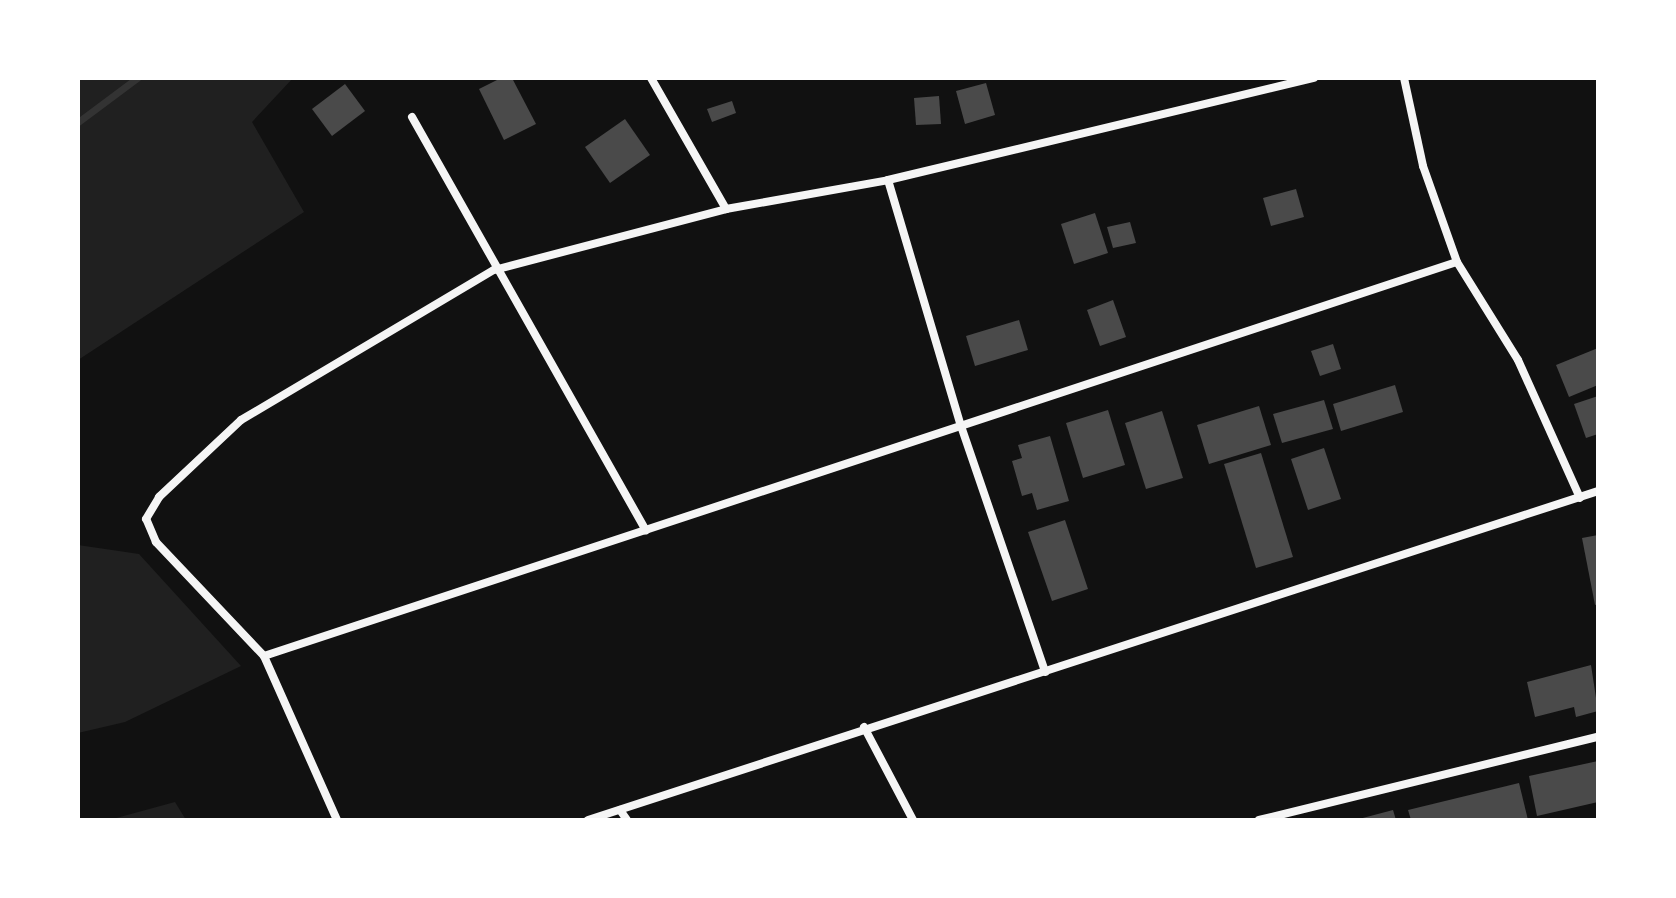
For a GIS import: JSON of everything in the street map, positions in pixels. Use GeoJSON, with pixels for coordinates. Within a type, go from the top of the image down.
{"type":"FeatureCollection","features":[{"type":"Feature","properties":{"kind":"street"},"geometry":{"type":"LineString","coordinates":[[651,78],[726,209]]}},
{"type":"Feature","properties":{"kind":"street"},"geometry":{"type":"LineString","coordinates":[[337,820],[264,656],[156,542],[146,519],[159,497],[241,420],[494,270],[726,209],[888,180],[1314,78]]}},
{"type":"Feature","properties":{"kind":"street"},"geometry":{"type":"LineString","coordinates":[[1404,78],[1423,166],[1457,262],[1518,360],[1580,498]]}},
{"type":"Feature","properties":{"kind":"street"},"geometry":{"type":"LineString","coordinates":[[412,117],[494,270],[646,530]]}},
{"type":"Feature","properties":{"kind":"street"},"geometry":{"type":"LineString","coordinates":[[888,180],[961,426],[1045,672]]}},
{"type":"Feature","properties":{"kind":"street"},"geometry":{"type":"LineString","coordinates":[[264,656],[1457,262]]}},
{"type":"Feature","properties":{"kind":"street"},"geometry":{"type":"LineString","coordinates":[[588,820],[864,727],[1045,672],[1598,491]]}},
{"type":"Feature","properties":{"kind":"street"},"geometry":{"type":"LineString","coordinates":[[864,727],[913,820]]}},
{"type":"Feature","properties":{"kind":"street"},"geometry":{"type":"LineString","coordinates":[[1259,820],[1598,737]]}},
{"type":"Feature","properties":{"kind":"street"},"geometry":{"type":"LineString","coordinates":[[620,810],[627,820]]}},
{"type":"Feature","properties":{"kind":"shaded area"},"geometry":{"type":"Polygon","coordinates":[[[78,78],[293,78],[252,122],[304,212],[78,360],[78,78]]]}},
{"type":"Feature","properties":{"kind":"shaded area"},"geometry":{"type":"Polygon","coordinates":[[[78,545],[139,554],[241,666],[125,722],[78,733],[78,545]]]}},
{"type":"Feature","properties":{"kind":"shaded area"},"geometry":{"type":"Polygon","coordinates":[[[175,802],[186,820],[109,820],[175,802]]]}},
{"type":"Feature","properties":{"kind":"building"},"geometry":{"type":"Polygon","coordinates":[[[501,78],[512,78],[536,124],[504,140],[479,89],[501,78]]]}},
{"type":"Feature","properties":{"kind":"building"},"geometry":{"type":"Polygon","coordinates":[[[986,83],[995,115],[965,124],[956,91],[986,83]]]}},
{"type":"Feature","properties":{"kind":"building"},"geometry":{"type":"Polygon","coordinates":[[[345,84],[365,111],[332,136],[312,109],[345,84]]]}},
{"type":"Feature","properties":{"kind":"building"},"geometry":{"type":"Polygon","coordinates":[[[939,96],[941,124],[916,125],[914,98],[939,96]]]}},
{"type":"Feature","properties":{"kind":"building"},"geometry":{"type":"Polygon","coordinates":[[[732,101],[736,113],[712,122],[707,109],[732,101]]]}},
{"type":"Feature","properties":{"kind":"building"},"geometry":{"type":"Polygon","coordinates":[[[625,119],[650,155],[610,183],[585,147],[625,119]]]}},
{"type":"Feature","properties":{"kind":"building"},"geometry":{"type":"Polygon","coordinates":[[[1296,189],[1304,217],[1271,226],[1263,198],[1296,189]]]}},
{"type":"Feature","properties":{"kind":"building"},"geometry":{"type":"Polygon","coordinates":[[[1095,213],[1108,253],[1074,264],[1061,224],[1095,213]]]}},
{"type":"Feature","properties":{"kind":"building"},"geometry":{"type":"Polygon","coordinates":[[[1130,222],[1136,243],[1113,248],[1107,227],[1130,222]]]}},
{"type":"Feature","properties":{"kind":"building"},"geometry":{"type":"Polygon","coordinates":[[[1113,300],[1126,337],[1100,346],[1087,310],[1113,300]]]}},
{"type":"Feature","properties":{"kind":"building"},"geometry":{"type":"Polygon","coordinates":[[[1019,320],[1028,350],[975,366],[966,336],[1019,320]]]}},
{"type":"Feature","properties":{"kind":"building"},"geometry":{"type":"Polygon","coordinates":[[[1333,344],[1341,369],[1320,376],[1311,351],[1333,344]]]}},
{"type":"Feature","properties":{"kind":"building"},"geometry":{"type":"Polygon","coordinates":[[[1598,348],[1598,385],[1569,397],[1556,365],[1598,348]]]}},
{"type":"Feature","properties":{"kind":"building"},"geometry":{"type":"Polygon","coordinates":[[[1395,385],[1403,412],[1341,431],[1333,404],[1395,385]]]}},
{"type":"Feature","properties":{"kind":"building"},"geometry":{"type":"Polygon","coordinates":[[[1598,396],[1598,434],[1586,438],[1574,404],[1598,396]]]}},
{"type":"Feature","properties":{"kind":"building"},"geometry":{"type":"Polygon","coordinates":[[[1324,400],[1333,429],[1282,443],[1273,414],[1324,400]]]}},
{"type":"Feature","properties":{"kind":"building"},"geometry":{"type":"Polygon","coordinates":[[[1259,406],[1271,445],[1209,464],[1197,425],[1259,406]]]}},
{"type":"Feature","properties":{"kind":"building"},"geometry":{"type":"Polygon","coordinates":[[[1108,410],[1125,465],[1083,478],[1066,423],[1108,410]]]}},
{"type":"Feature","properties":{"kind":"building"},"geometry":{"type":"Polygon","coordinates":[[[1162,411],[1183,478],[1146,489],[1125,423],[1162,411]]]}},
{"type":"Feature","properties":{"kind":"building"},"geometry":{"type":"Polygon","coordinates":[[[1050,436],[1069,501],[1037,510],[1032,493],[1022,496],[1012,461],[1022,458],[1018,445],[1050,436]]]}},
{"type":"Feature","properties":{"kind":"building"},"geometry":{"type":"Polygon","coordinates":[[[1324,448],[1341,499],[1308,510],[1291,459],[1324,448]]]}},
{"type":"Feature","properties":{"kind":"building"},"geometry":{"type":"Polygon","coordinates":[[[1261,453],[1293,557],[1256,568],[1224,464],[1261,453]]]}},
{"type":"Feature","properties":{"kind":"building"},"geometry":{"type":"Polygon","coordinates":[[[1065,520],[1088,589],[1052,601],[1028,532],[1065,520]]]}},
{"type":"Feature","properties":{"kind":"building"},"geometry":{"type":"Polygon","coordinates":[[[1598,535],[1598,604],[1595,605],[1582,538],[1598,535]]]}},
{"type":"Feature","properties":{"kind":"building"},"geometry":{"type":"Polygon","coordinates":[[[1591,665],[1598,711],[1576,717],[1574,707],[1535,717],[1527,682],[1591,665]]]}},
{"type":"Feature","properties":{"kind":"building"},"geometry":{"type":"Polygon","coordinates":[[[1598,761],[1598,802],[1537,816],[1529,776],[1598,761]]]}},
{"type":"Feature","properties":{"kind":"building"},"geometry":{"type":"Polygon","coordinates":[[[1519,783],[1528,820],[1411,820],[1408,810],[1519,783]]]}},
{"type":"Feature","properties":{"kind":"building"},"geometry":{"type":"Polygon","coordinates":[[[1393,810],[1396,820],[1359,820],[1359,819],[1393,810]]]}},
{"type":"Feature","properties":{"kind":"waterway"},"geometry":{"type":"LineString","coordinates":[[78,122],[137,78]]}}]}
